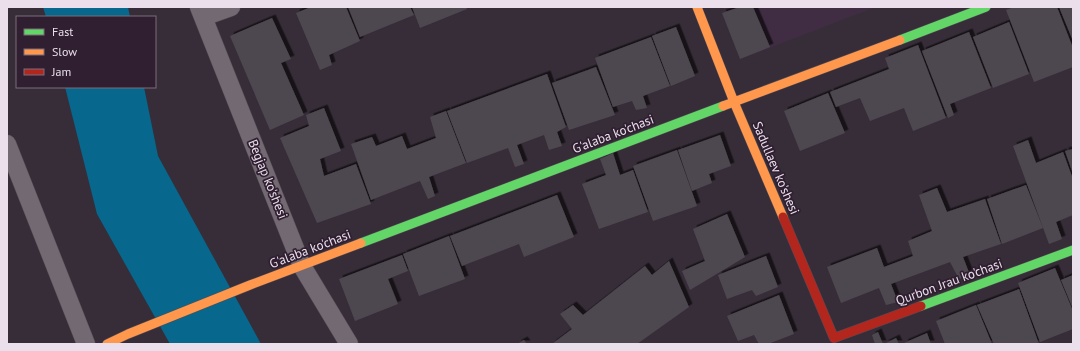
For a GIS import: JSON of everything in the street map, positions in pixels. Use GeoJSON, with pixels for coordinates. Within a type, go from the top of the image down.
{"type":"FeatureCollection","features":[{"type":"Feature","properties":{"kind":"street"},"geometry":{"type":"LineString","coordinates":[[201,12],[231,7]]}},
{"type":"Feature","properties":{"kind":"street","name":"Sadullaev ko'shesi"},"geometry":{"type":"LineString","coordinates":[[697,7],[734,102],[834,338]]}},
{"type":"Feature","properties":{"kind":"street","name":"G'alaba ko'chasi"},"geometry":{"type":"LineString","coordinates":[[107,344],[128,334],[250,285],[986,7]]}},
{"type":"Feature","properties":{"kind":"street","name":"Begjap ko'shesi"},"geometry":{"type":"LineString","coordinates":[[201,12],[302,266],[349,344]]}},
{"type":"Feature","properties":{"kind":"street"},"geometry":{"type":"LineString","coordinates":[[7,144],[86,344]]}},
{"type":"Feature","properties":{"kind":"street","name":"Qurbon Jrau ko'chasi"},"geometry":{"type":"LineString","coordinates":[[834,338],[1073,250]]}},
{"type":"Feature","properties":{"kind":"shaded area"},"geometry":{"type":"Polygon","coordinates":[[[723,7],[876,7],[743,58],[723,7]]]}},
{"type":"Feature","properties":{"kind":"water"},"geometry":{"type":"Polygon","coordinates":[[[43,7],[128,7],[130,16],[46,16],[43,7]]]}},
{"type":"Feature","properties":{"kind":"water"},"geometry":{"type":"Polygon","coordinates":[[[65,88],[144,88],[158,156],[261,344],[170,344],[97,214],[65,88]]]}},
{"type":"Feature","properties":{"kind":"building"},"geometry":{"type":"Polygon","coordinates":[[[311,7],[346,7],[360,41],[329,55],[332,65],[320,70],[296,13],[311,7]]]}},
{"type":"Feature","properties":{"kind":"building"},"geometry":{"type":"Polygon","coordinates":[[[348,7],[410,7],[414,15],[360,37],[348,7]]]}},
{"type":"Feature","properties":{"kind":"building"},"geometry":{"type":"Polygon","coordinates":[[[412,7],[466,7],[467,9],[420,28],[412,7]]]}},
{"type":"Feature","properties":{"kind":"building"},"geometry":{"type":"Polygon","coordinates":[[[740,7],[753,7],[770,47],[740,59],[722,13],[740,7]]]}},
{"type":"Feature","properties":{"kind":"building"},"geometry":{"type":"Polygon","coordinates":[[[1014,7],[1057,7],[1073,48],[1073,67],[1034,82],[1006,10],[1014,7]]]}},
{"type":"Feature","properties":{"kind":"building"},"geometry":{"type":"Polygon","coordinates":[[[1059,7],[1073,7],[1073,41],[1059,7]]]}},
{"type":"Feature","properties":{"kind":"building"},"geometry":{"type":"Polygon","coordinates":[[[272,18],[291,59],[281,63],[304,115],[270,130],[230,36],[272,18]]]}},
{"type":"Feature","properties":{"kind":"building"},"geometry":{"type":"Polygon","coordinates":[[[1009,22],[1029,74],[993,88],[973,37],[1009,22]]]}},
{"type":"Feature","properties":{"kind":"building"},"geometry":{"type":"Polygon","coordinates":[[[676,27],[695,76],[671,86],[652,36],[676,27]]]}},
{"type":"Feature","properties":{"kind":"building"},"geometry":{"type":"Polygon","coordinates":[[[969,32],[991,88],[950,104],[954,115],[948,118],[922,51],[969,32]]]}},
{"type":"Feature","properties":{"kind":"building"},"geometry":{"type":"Polygon","coordinates":[[[651,37],[670,86],[643,96],[647,108],[636,110],[632,101],[613,107],[595,58],[651,37]]]}},
{"type":"Feature","properties":{"kind":"building"},"geometry":{"type":"Polygon","coordinates":[[[918,45],[946,118],[913,131],[904,108],[870,121],[860,98],[836,107],[830,92],[889,69],[885,58],[918,45]]]}},
{"type":"Feature","properties":{"kind":"building"},"geometry":{"type":"Polygon","coordinates":[[[596,67],[615,115],[569,130],[552,83],[596,67]]]}},
{"type":"Feature","properties":{"kind":"building"},"geometry":{"type":"Polygon","coordinates":[[[547,74],[566,127],[557,132],[562,146],[549,150],[544,135],[517,145],[524,164],[515,167],[508,148],[467,163],[447,111],[547,74]]]}},
{"type":"Feature","properties":{"kind":"building"},"geometry":{"type":"Polygon","coordinates":[[[828,93],[845,133],[800,151],[784,111],[828,93]]]}},
{"type":"Feature","properties":{"kind":"building"},"geometry":{"type":"Polygon","coordinates":[[[324,108],[341,151],[320,159],[324,176],[356,164],[371,204],[317,223],[280,138],[309,126],[306,115],[324,108]]]}},
{"type":"Feature","properties":{"kind":"building"},"geometry":{"type":"Polygon","coordinates":[[[446,111],[466,163],[429,177],[435,196],[428,199],[420,181],[371,200],[351,144],[372,137],[376,146],[402,136],[407,149],[436,138],[430,117],[446,111]]]}},
{"type":"Feature","properties":{"kind":"building"},"geometry":{"type":"Polygon","coordinates":[[[720,135],[731,166],[709,174],[712,183],[692,191],[678,150],[720,135]]]}},
{"type":"Feature","properties":{"kind":"building"},"geometry":{"type":"Polygon","coordinates":[[[1028,140],[1036,163],[1063,152],[1073,179],[1073,215],[1056,222],[1062,239],[1049,244],[1013,146],[1028,140]]]}},
{"type":"Feature","properties":{"kind":"building"},"geometry":{"type":"Polygon","coordinates":[[[1073,149],[1073,174],[1065,151],[1073,149]]]}},
{"type":"Feature","properties":{"kind":"building"},"geometry":{"type":"Polygon","coordinates":[[[677,150],[697,206],[653,221],[633,166],[677,150]]]}},
{"type":"Feature","properties":{"kind":"building"},"geometry":{"type":"Polygon","coordinates":[[[613,153],[620,175],[633,170],[648,212],[599,229],[582,184],[606,175],[600,159],[613,153]]]}},
{"type":"Feature","properties":{"kind":"building"},"geometry":{"type":"Polygon","coordinates":[[[1026,185],[1043,228],[1002,244],[987,199],[1026,185]]]}},
{"type":"Feature","properties":{"kind":"building"},"geometry":{"type":"Polygon","coordinates":[[[937,188],[947,212],[985,199],[1001,244],[963,257],[970,275],[959,279],[950,262],[891,284],[898,302],[886,305],[879,288],[841,303],[827,267],[877,248],[884,267],[913,256],[908,241],[932,231],[919,195],[937,188]]]}},
{"type":"Feature","properties":{"kind":"building"},"geometry":{"type":"Polygon","coordinates":[[[557,195],[574,237],[524,257],[519,244],[462,266],[450,236],[557,195]]]}},
{"type":"Feature","properties":{"kind":"building"},"geometry":{"type":"Polygon","coordinates":[[[727,214],[745,257],[690,290],[682,271],[705,261],[693,229],[727,214]]]}},
{"type":"Feature","properties":{"kind":"building"},"geometry":{"type":"Polygon","coordinates":[[[449,236],[465,279],[419,296],[403,254],[449,236]]]}},
{"type":"Feature","properties":{"kind":"building"},"geometry":{"type":"Polygon","coordinates":[[[402,255],[408,271],[388,279],[398,304],[355,321],[339,279],[402,255]]]}},
{"type":"Feature","properties":{"kind":"building"},"geometry":{"type":"Polygon","coordinates":[[[766,256],[778,287],[756,296],[752,290],[727,299],[718,275],[766,256]]]}},
{"type":"Feature","properties":{"kind":"building"},"geometry":{"type":"Polygon","coordinates":[[[669,261],[689,307],[637,344],[552,344],[572,329],[560,314],[573,305],[583,315],[645,266],[652,275],[669,261]]]}},
{"type":"Feature","properties":{"kind":"building"},"geometry":{"type":"Polygon","coordinates":[[[1055,268],[1073,311],[1073,329],[1040,342],[1018,283],[1055,268]]]}},
{"type":"Feature","properties":{"kind":"building"},"geometry":{"type":"Polygon","coordinates":[[[1073,275],[1073,309],[1061,280],[1073,275]]]}},
{"type":"Feature","properties":{"kind":"building"},"geometry":{"type":"Polygon","coordinates":[[[1019,289],[1039,344],[994,344],[977,305],[1019,289]]]}},
{"type":"Feature","properties":{"kind":"building"},"geometry":{"type":"Polygon","coordinates":[[[779,295],[794,334],[768,344],[759,344],[754,335],[738,341],[727,316],[779,295]]]}},
{"type":"Feature","properties":{"kind":"building"},"geometry":{"type":"Polygon","coordinates":[[[976,305],[992,344],[945,344],[936,321],[976,305]]]}},
{"type":"Feature","properties":{"kind":"building"},"geometry":{"type":"Polygon","coordinates":[[[878,332],[883,344],[875,344],[872,335],[878,332]]]}},
{"type":"Feature","properties":{"kind":"building"},"geometry":{"type":"Polygon","coordinates":[[[927,333],[931,344],[904,343],[927,333]]]}},
{"type":"Feature","properties":{"kind":"building"},"geometry":{"type":"Polygon","coordinates":[[[896,338],[899,344],[884,344],[896,338]]]}},
{"type":"Feature","properties":{"kind":"building"},"geometry":{"type":"Polygon","coordinates":[[[524,340],[527,344],[517,344],[524,340]]]}},
{"type":"Feature","properties":{"kind":"traffic: fast"},"geometry":{"type":"LineString","coordinates":[[900,40],[986,7]]}},
{"type":"Feature","properties":{"kind":"traffic: fast"},"geometry":{"type":"LineString","coordinates":[[361,243],[723,106]]}},
{"type":"Feature","properties":{"kind":"traffic: fast"},"geometry":{"type":"LineString","coordinates":[[921,306],[1073,250]]}},
{"type":"Feature","properties":{"kind":"traffic: slow"},"geometry":{"type":"LineString","coordinates":[[697,7],[734,102],[783,217]]}},
{"type":"Feature","properties":{"kind":"traffic: slow"},"geometry":{"type":"LineString","coordinates":[[723,106],[900,40]]}},
{"type":"Feature","properties":{"kind":"traffic: slow"},"geometry":{"type":"LineString","coordinates":[[107,344],[128,334],[250,285],[361,243]]}},
{"type":"Feature","properties":{"kind":"traffic: jam"},"geometry":{"type":"LineString","coordinates":[[783,217],[834,338],[921,306]]}}]}
